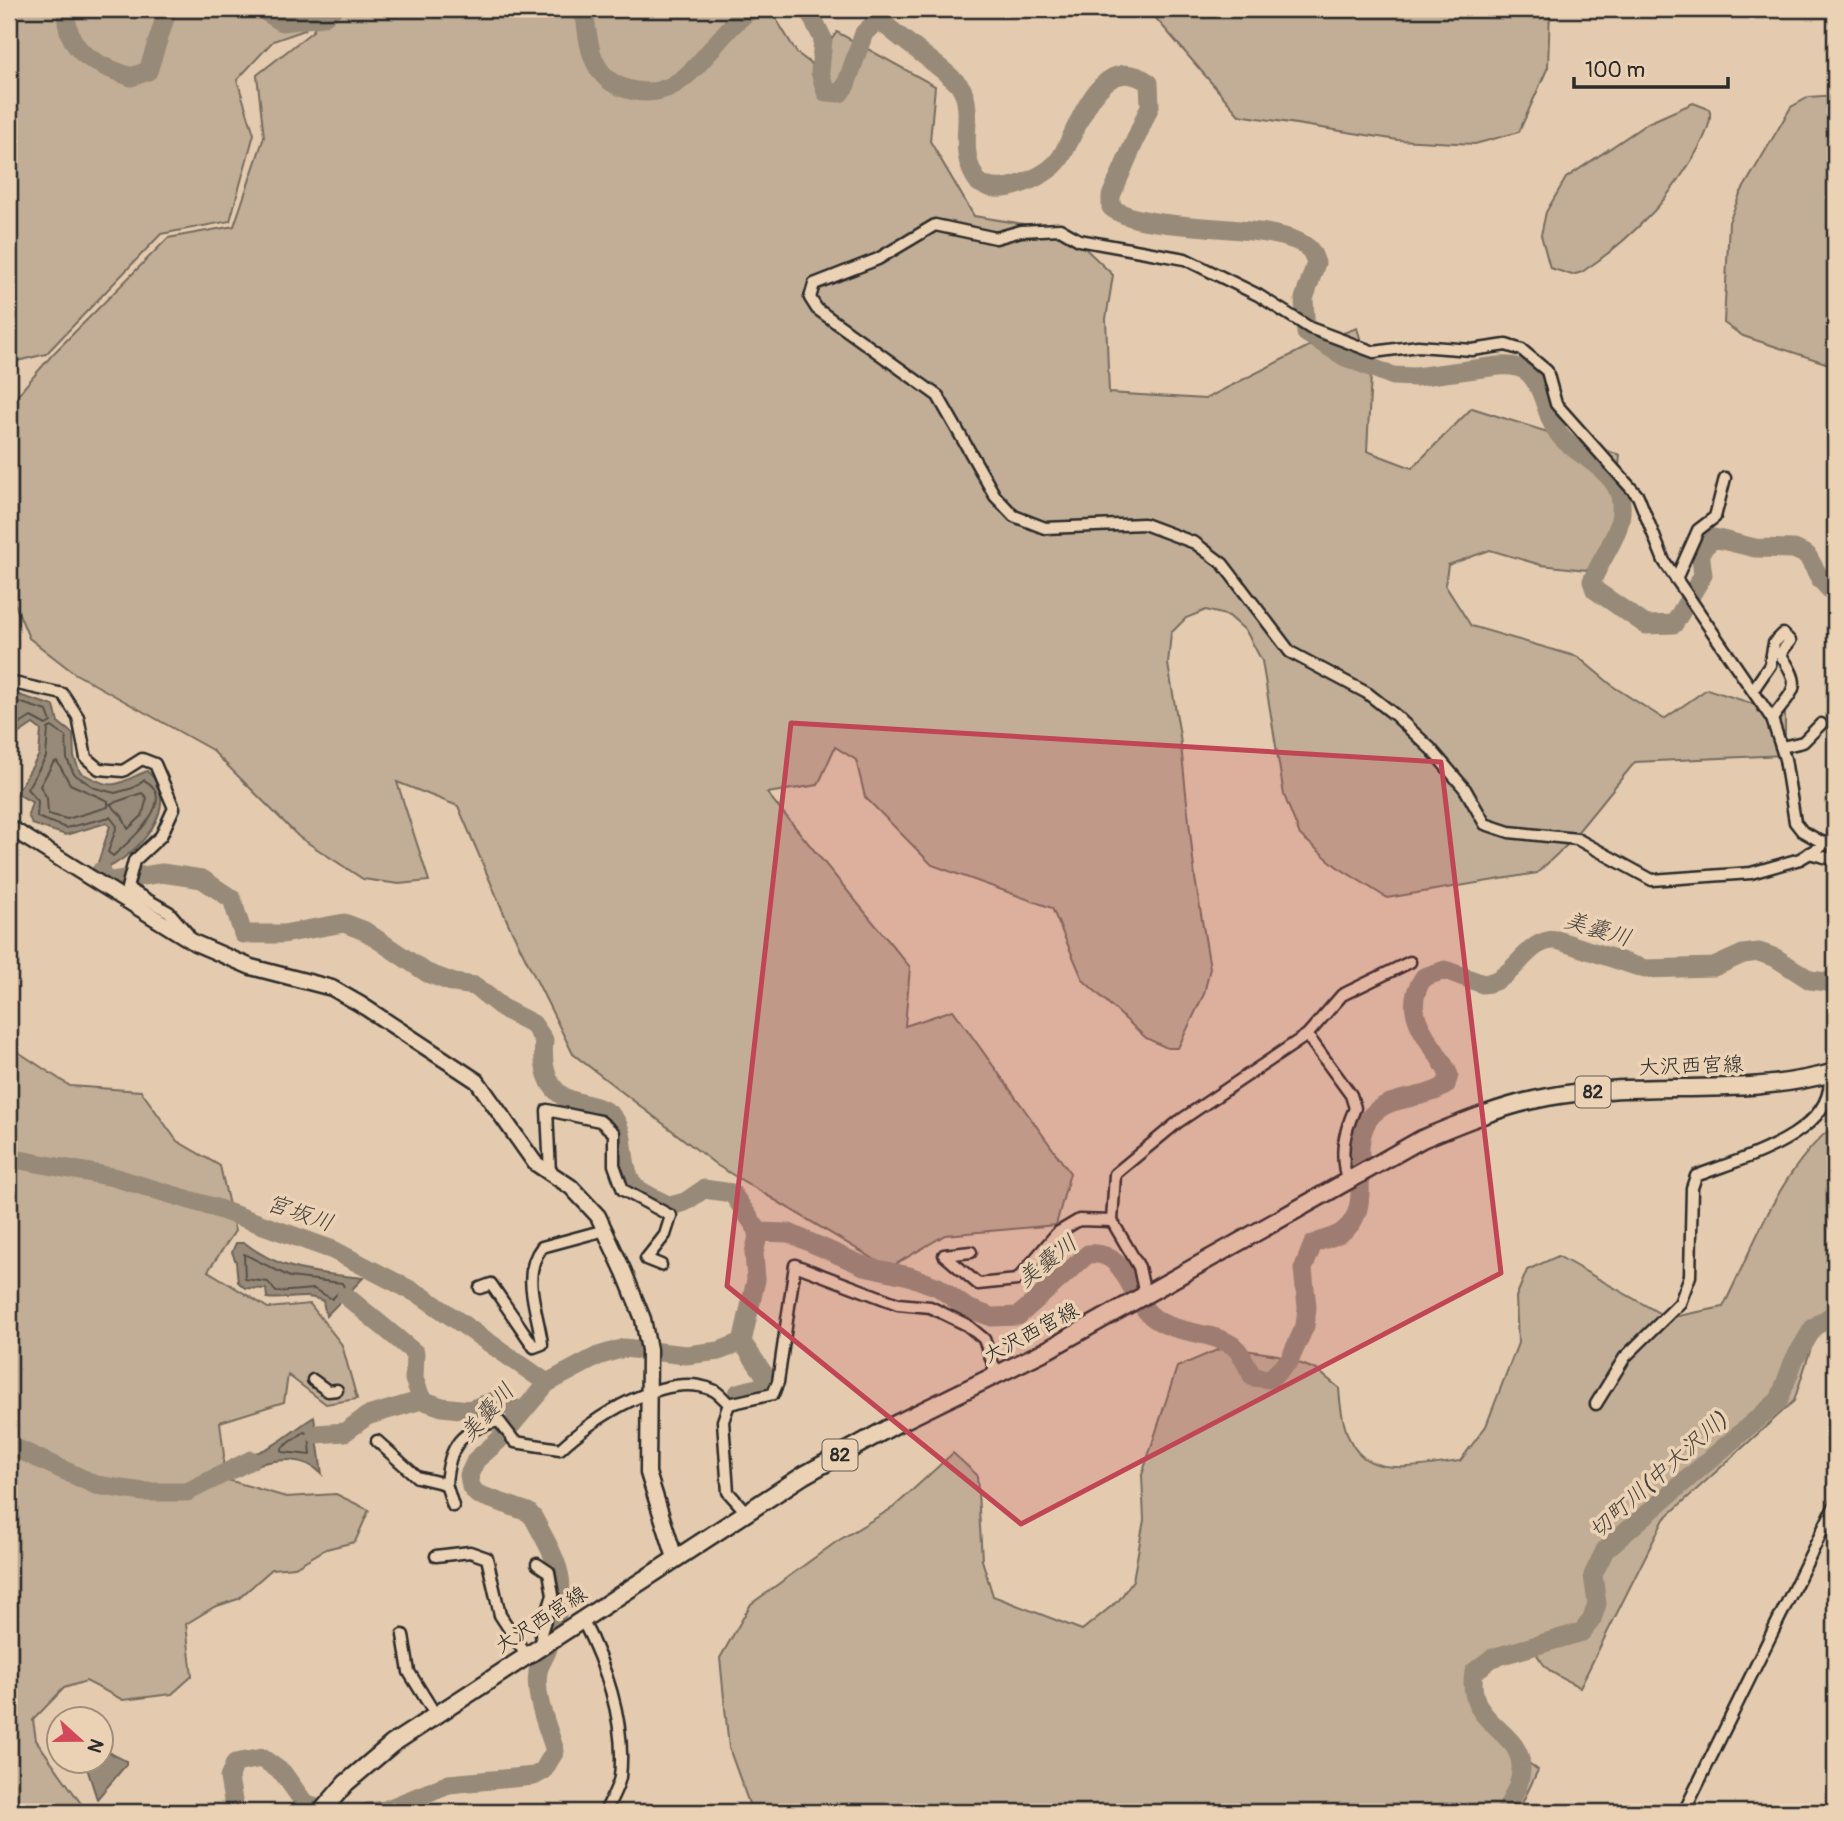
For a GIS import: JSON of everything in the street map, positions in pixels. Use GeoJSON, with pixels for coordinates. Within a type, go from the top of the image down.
{"type":"FeatureCollection","features":[{"type":"Feature","properties":{"kind":"main road","name":"大沢西宮線"},"geometry":{"type":"LineString","coordinates":[[325,1807],[366,1764],[435,1714],[804,1475],[896,1424],[997,1375],[1139,1298],[1422,1139],[1485,1114],[1548,1097],[1609,1090],[1761,1084],[1832,1073]]}},
{"type":"Feature","properties":{"kind":"street"},"geometry":{"type":"LineString","coordinates":[[1825,844],[1802,831],[1795,822],[1782,747],[1772,719],[1664,561],[1638,496],[1556,404],[1547,371],[1530,355],[1506,345],[1472,350],[1418,346],[1374,352],[1310,328],[1258,295],[1185,259],[1079,240],[1060,229],[1028,230],[996,238],[935,225],[878,259],[814,284],[810,298],[817,309],[938,396],[989,486],[1014,516],[1045,528],[1144,524],[1195,543],[1223,564],[1290,652],[1367,693],[1431,749],[1465,789],[1485,824],[1509,832],[1577,839],[1652,880],[1751,873],[1809,853],[1825,844],[1835,838]]}},
{"type":"Feature","properties":{"kind":"street"},"geometry":{"type":"LineString","coordinates":[[1676,579],[1698,530],[1715,517],[1725,478]]}},
{"type":"Feature","properties":{"kind":"street"},"geometry":{"type":"LineString","coordinates":[[1753,690],[1770,665],[1774,643],[1783,634],[1790,641],[1780,654],[1795,674],[1796,685],[1772,719]]}},
{"type":"Feature","properties":{"kind":"street"},"geometry":{"type":"LineString","coordinates":[[9,682],[63,694],[78,716],[86,758],[99,769],[123,771],[142,759],[155,764],[174,808],[161,836],[134,861],[127,888],[169,912],[195,943]]}},
{"type":"Feature","properties":{"kind":"street"},"geometry":{"type":"LineString","coordinates":[[1782,747],[1803,742],[1821,724]]}},
{"type":"Feature","properties":{"kind":"street"},"geometry":{"type":"LineString","coordinates":[[9,827],[195,943],[251,967],[332,988],[477,1081],[523,1149],[571,1187],[598,1216],[643,1319],[649,1350],[648,1473],[676,1558]]}},
{"type":"Feature","properties":{"kind":"street"},"geometry":{"type":"LineString","coordinates":[[1809,853],[1835,860]]}},
{"type":"Feature","properties":{"kind":"street"},"geometry":{"type":"LineString","coordinates":[[1139,1298],[1139,1267],[1112,1221],[1115,1174],[1178,1122],[1307,1035],[1342,995],[1410,962]]}},
{"type":"Feature","properties":{"kind":"street"},"geometry":{"type":"LineString","coordinates":[[1307,1035],[1351,1095],[1355,1108],[1345,1131],[1341,1156],[1354,1177]]}},
{"type":"Feature","properties":{"kind":"street"},"geometry":{"type":"LineString","coordinates":[[1596,1404],[1625,1357],[1680,1303],[1690,1276],[1692,1188],[1696,1176],[1793,1137],[1823,1104],[1832,1073]]}},
{"type":"Feature","properties":{"kind":"street"},"geometry":{"type":"LineString","coordinates":[[550,1173],[547,1110],[600,1121],[614,1133],[614,1165],[623,1190],[671,1216],[665,1235],[646,1259],[661,1265]]}},
{"type":"Feature","properties":{"kind":"street"},"geometry":{"type":"LineString","coordinates":[[971,1252],[944,1255],[978,1284],[1017,1280],[1057,1233],[1079,1220],[1112,1221]]}},
{"type":"Feature","properties":{"kind":"street"},"geometry":{"type":"LineString","coordinates":[[480,1288],[491,1284],[534,1347],[542,1344],[529,1270],[536,1254],[542,1247],[605,1230]]}},
{"type":"Feature","properties":{"kind":"street"},"geometry":{"type":"LineString","coordinates":[[729,1404],[773,1394],[778,1382],[795,1265],[898,1304],[930,1307],[967,1325],[984,1339],[997,1375]]}},
{"type":"Feature","properties":{"kind":"street"},"geometry":{"type":"LineString","coordinates":[[313,1380],[328,1391],[337,1391]]}},
{"type":"Feature","properties":{"kind":"street"},"geometry":{"type":"LineString","coordinates":[[453,1506],[446,1484],[448,1457],[460,1440],[487,1424],[499,1421],[515,1442],[560,1450],[578,1432],[650,1391],[692,1386],[713,1390],[729,1404]]}},
{"type":"Feature","properties":{"kind":"street"},"geometry":{"type":"LineString","coordinates":[[729,1404],[723,1421],[728,1492],[746,1512]]}},
{"type":"Feature","properties":{"kind":"street"},"geometry":{"type":"LineString","coordinates":[[376,1441],[417,1477],[446,1484]]}},
{"type":"Feature","properties":{"kind":"street"},"geometry":{"type":"LineString","coordinates":[[1684,1812],[1835,1506]]}},
{"type":"Feature","properties":{"kind":"street"},"geometry":{"type":"LineString","coordinates":[[436,1556],[470,1552],[487,1558],[500,1615],[526,1655]]}},
{"type":"Feature","properties":{"kind":"street"},"geometry":{"type":"LineString","coordinates":[[537,1563],[549,1572],[553,1595],[541,1633],[542,1644]]}},
{"type":"Feature","properties":{"kind":"street"},"geometry":{"type":"LineString","coordinates":[[582,1619],[609,1684],[618,1718],[620,1779],[605,1812]]}},
{"type":"Feature","properties":{"kind":"street"},"geometry":{"type":"LineString","coordinates":[[402,1635],[409,1672],[435,1714]]}},
{"type":"Feature","properties":{"kind":"highlighted area"},"geometry":{"type":"Polygon","coordinates":[[[791,723],[1441,762],[1501,1273],[1021,1524],[727,1286],[791,723]]]}},
{"type":"Feature","properties":{"kind":"shaded area"},"geometry":{"type":"Polygon","coordinates":[[[9,9],[312,9],[305,30],[273,41],[237,80],[254,134],[230,221],[161,234],[46,354],[9,363],[9,9]]]}},
{"type":"Feature","properties":{"kind":"shaded area"},"geometry":{"type":"Polygon","coordinates":[[[322,9],[770,9],[797,53],[813,65],[837,32],[935,86],[930,141],[974,216],[1067,231],[1113,275],[1106,319],[1109,393],[1205,399],[1315,343],[1357,328],[1371,374],[1367,451],[1412,468],[1472,408],[1620,455],[1614,525],[1596,571],[1541,565],[1490,550],[1448,565],[1445,585],[1471,626],[1578,657],[1614,687],[1664,719],[1707,689],[1785,714],[1785,755],[1635,762],[1567,845],[1537,873],[1387,898],[1336,866],[1300,835],[1284,795],[1262,661],[1246,631],[1229,616],[1206,610],[1186,618],[1171,633],[1168,664],[1180,736],[1195,878],[1210,968],[1204,994],[1178,1048],[1167,1048],[1146,1038],[1083,980],[1052,908],[932,865],[865,797],[856,760],[835,747],[818,785],[767,793],[910,967],[905,1026],[953,1010],[1070,1173],[1056,1225],[945,1235],[889,1268],[718,1166],[573,1054],[508,923],[458,806],[397,782],[429,881],[399,884],[363,879],[299,837],[212,750],[74,673],[29,638],[12,597],[9,405],[52,355],[168,238],[234,226],[264,137],[257,75],[313,31],[322,9]]]}},
{"type":"Feature","properties":{"kind":"shaded area"},"geometry":{"type":"Polygon","coordinates":[[[1013,9],[1100,9],[1096,19],[1022,16],[1013,9]]]}},
{"type":"Feature","properties":{"kind":"shaded area"},"geometry":{"type":"Polygon","coordinates":[[[1148,9],[1550,9],[1548,67],[1519,132],[1475,144],[1398,140],[1239,115],[1148,9]]]}},
{"type":"Feature","properties":{"kind":"shaded area"},"geometry":{"type":"Polygon","coordinates":[[[1835,95],[1835,366],[1743,336],[1724,323],[1729,222],[1740,194],[1791,107],[1809,97],[1835,95]]]}},
{"type":"Feature","properties":{"kind":"shaded area"},"geometry":{"type":"Polygon","coordinates":[[[1693,103],[1709,109],[1710,119],[1706,133],[1689,165],[1657,208],[1625,239],[1582,272],[1572,275],[1550,268],[1541,235],[1546,212],[1566,178],[1648,123],[1693,103]]]}},
{"type":"Feature","properties":{"kind":"shaded area"},"geometry":{"type":"Polygon","coordinates":[[[9,1046],[70,1086],[141,1091],[177,1141],[220,1166],[235,1231],[208,1271],[268,1308],[310,1304],[342,1345],[357,1399],[326,1404],[288,1375],[284,1402],[220,1422],[224,1456],[221,1478],[286,1497],[336,1494],[369,1510],[355,1542],[326,1549],[295,1567],[272,1569],[238,1599],[214,1607],[186,1624],[192,1676],[172,1694],[123,1700],[86,1681],[64,1688],[33,1720],[36,1740],[46,1754],[46,1776],[62,1776],[87,1812],[9,1812],[9,1046]]]}},
{"type":"Feature","properties":{"kind":"shaded area"},"geometry":{"type":"Polygon","coordinates":[[[1835,1125],[1835,1307],[1811,1348],[1794,1401],[1664,1519],[1580,1687],[1544,1665],[1531,1642],[1497,1651],[1470,1669],[1467,1691],[1477,1712],[1496,1735],[1538,1770],[1518,1812],[752,1812],[729,1748],[720,1658],[751,1604],[836,1542],[894,1507],[953,1453],[977,1475],[982,1560],[993,1596],[1082,1630],[1119,1600],[1133,1580],[1144,1520],[1142,1475],[1177,1367],[1224,1347],[1278,1355],[1317,1370],[1339,1388],[1343,1418],[1350,1440],[1360,1455],[1374,1463],[1390,1467],[1460,1461],[1486,1426],[1518,1343],[1516,1297],[1527,1270],[1558,1256],[1668,1318],[1723,1307],[1784,1185],[1816,1143],[1835,1125]]]}},
{"type":"Feature","properties":{"kind":"water"},"geometry":{"type":"Polygon","coordinates":[[[9,692],[54,706],[58,722],[73,734],[74,757],[80,772],[101,782],[114,784],[147,771],[158,784],[161,799],[159,814],[152,828],[141,842],[115,864],[101,871],[96,869],[110,826],[106,823],[66,835],[32,824],[28,815],[32,802],[19,795],[19,789],[39,755],[41,730],[33,724],[9,740],[9,692]]]}},
{"type":"Feature","properties":{"kind":"water"},"geometry":{"type":"Polygon","coordinates":[[[236,1243],[245,1243],[272,1260],[301,1270],[363,1278],[326,1316],[323,1301],[316,1298],[267,1298],[266,1289],[245,1288],[238,1282],[232,1252],[236,1243]]]}},
{"type":"Feature","properties":{"kind":"water"},"geometry":{"type":"Polygon","coordinates":[[[314,1417],[322,1474],[307,1463],[298,1461],[281,1460],[254,1465],[251,1460],[255,1453],[278,1442],[314,1417]]]}},
{"type":"Feature","properties":{"kind":"water"},"geometry":{"type":"Polygon","coordinates":[[[116,1756],[126,1761],[126,1765],[97,1799],[90,1776],[116,1776],[116,1756]]]}},
{"type":"Feature","properties":{"kind":"waterway"},"geometry":{"type":"LineString","coordinates":[[66,9],[67,24],[77,47],[94,61],[131,77],[148,71],[168,9]]}},
{"type":"Feature","properties":{"kind":"waterway"},"geometry":{"type":"LineString","coordinates":[[261,9],[282,22],[323,17],[333,9]]}},
{"type":"Feature","properties":{"kind":"waterway"},"geometry":{"type":"LineString","coordinates":[[574,9],[585,15],[593,58],[604,75],[621,87],[644,92],[663,90],[679,81],[752,9]]}},
{"type":"Feature","properties":{"kind":"waterway"},"geometry":{"type":"LineString","coordinates":[[808,9],[823,39],[820,72],[826,92],[840,93],[846,85],[864,33],[876,22],[883,23],[957,83],[966,100],[966,146],[972,171],[979,183],[991,188],[1022,184],[1041,175],[1056,163],[1093,96],[1104,83],[1117,76],[1132,75],[1149,83],[1150,106],[1111,196],[1111,207],[1128,216],[1152,222],[1271,234],[1294,240],[1309,249],[1316,263],[1304,299],[1306,333],[1345,357],[1393,376],[1415,377],[1502,366],[1519,367],[1529,373],[1539,389],[1557,432],[1604,471],[1617,487],[1620,496],[1620,519],[1613,540],[1592,581],[1595,590],[1646,625],[1674,624],[1703,575],[1700,551],[1714,538],[1755,548],[1794,549],[1807,555],[1821,580],[1835,595]]}},
{"type":"Feature","properties":{"kind":"waterway"},"geometry":{"type":"LineString","coordinates":[[101,871],[101,878],[112,881],[162,873],[202,879],[232,899],[243,934],[283,934],[344,923],[365,931],[427,973],[454,983],[475,986],[504,1009],[533,1024],[544,1040],[546,1073],[559,1093],[566,1098],[602,1109],[612,1116],[620,1131],[628,1175],[635,1187],[670,1206],[685,1202],[704,1189],[732,1193],[759,1232]]}},
{"type":"Feature","properties":{"kind":"waterway","name":"美嚢川"},"geometry":{"type":"LineString","coordinates":[[368,1812],[385,1810],[449,1784],[534,1776],[543,1771],[555,1751],[545,1722],[537,1682],[561,1593],[558,1568],[533,1517],[528,1512],[477,1494],[471,1487],[469,1475],[476,1460],[499,1440],[547,1383],[598,1356],[624,1348],[686,1355],[719,1351],[742,1342],[756,1280],[754,1253],[759,1232],[789,1233],[864,1266],[909,1276],[938,1287],[967,1308],[992,1317],[1018,1316],[1088,1254],[1101,1255],[1112,1259],[1120,1267],[1145,1310],[1154,1318],[1172,1327],[1223,1340],[1241,1355],[1253,1377],[1270,1379],[1289,1361],[1305,1326],[1307,1307],[1303,1269],[1313,1244],[1342,1232],[1352,1222],[1358,1209],[1360,1148],[1362,1133],[1368,1120],[1384,1106],[1426,1094],[1446,1085],[1449,1075],[1416,1016],[1414,1004],[1424,977],[1445,970],[1483,984],[1494,981],[1504,976],[1537,946],[1546,941],[1557,940],[1645,969],[1714,967],[1743,954],[1759,952],[1776,958],[1810,980],[1835,983]]}},
{"type":"Feature","properties":{"kind":"waterway","name":"宮坂川"},"geometry":{"type":"LineString","coordinates":[[9,1158],[113,1177],[213,1207],[333,1250],[422,1296],[547,1383]]}},
{"type":"Feature","properties":{"kind":"waterway"},"geometry":{"type":"LineString","coordinates":[[346,1296],[415,1353],[414,1379],[422,1400]]}},
{"type":"Feature","properties":{"kind":"waterway","name":"切町川(中大沢川)"},"geometry":{"type":"LineString","coordinates":[[1505,1812],[1516,1790],[1521,1766],[1512,1743],[1477,1704],[1473,1690],[1474,1672],[1492,1658],[1582,1632],[1592,1619],[1597,1604],[1593,1575],[1605,1550],[1779,1400],[1794,1360],[1813,1328],[1835,1313]]}},
{"type":"Feature","properties":{"kind":"waterway"},"geometry":{"type":"LineString","coordinates":[[738,1393],[765,1386],[768,1380],[742,1342]]}},
{"type":"Feature","properties":{"kind":"waterway"},"geometry":{"type":"LineString","coordinates":[[316,1434],[345,1432],[367,1416],[422,1400],[442,1407],[469,1410],[494,1401],[522,1411]]}},
{"type":"Feature","properties":{"kind":"waterway"},"geometry":{"type":"LineString","coordinates":[[9,1445],[96,1485],[143,1492],[187,1492],[251,1460]]}},
{"type":"Feature","properties":{"kind":"waterway","name":"美嚢川"},"geometry":{"type":"LineString","coordinates":[[235,1812],[229,1778],[235,1763],[262,1758],[283,1773],[305,1804],[327,1812]]}}]}
